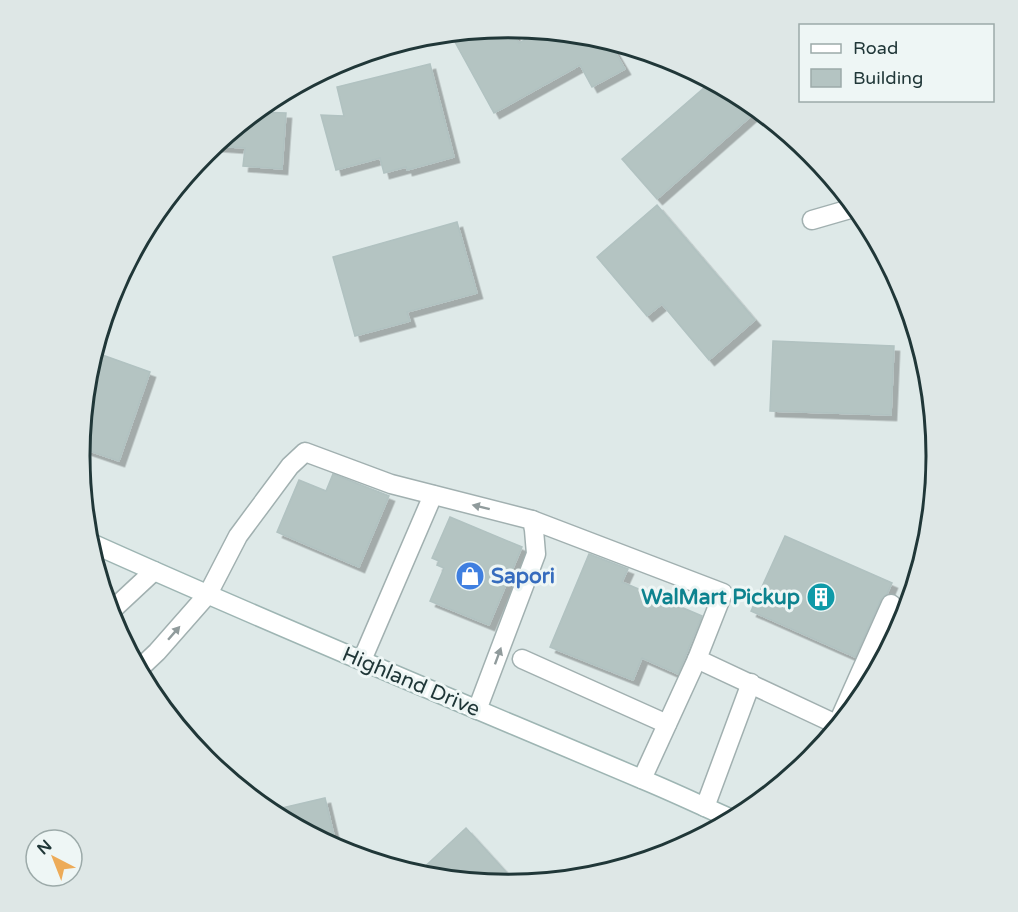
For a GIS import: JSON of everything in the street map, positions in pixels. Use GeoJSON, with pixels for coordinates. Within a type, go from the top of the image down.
{"type":"FeatureCollection","features":[{"type":"Feature","properties":{"kind":"main road"},"geometry":{"type":"LineString","coordinates":[[812,220],[847,210]]}},
{"type":"Feature","properties":{"kind":"main road"},"geometry":{"type":"LineString","coordinates":[[146,663],[208,594],[238,536],[291,466],[305,452],[390,484],[532,520],[723,593],[697,659],[642,779]]}},
{"type":"Feature","properties":{"kind":"main road"},"geometry":{"type":"LineString","coordinates":[[362,660],[433,495]]}},
{"type":"Feature","properties":{"kind":"main road"},"geometry":{"type":"LineString","coordinates":[[477,710],[536,554],[532,520]]}},
{"type":"Feature","properties":{"kind":"main road","name":"Highland Drive"},"geometry":{"type":"LineString","coordinates":[[101,547],[723,815]]}},
{"type":"Feature","properties":{"kind":"main road"},"geometry":{"type":"LineString","coordinates":[[118,605],[154,571]]}},
{"type":"Feature","properties":{"kind":"main road"},"geometry":{"type":"LineString","coordinates":[[875,658],[891,604]]}},
{"type":"Feature","properties":{"kind":"main road"},"geometry":{"type":"LineString","coordinates":[[522,658],[668,724]]}},
{"type":"Feature","properties":{"kind":"main road"},"geometry":{"type":"LineString","coordinates":[[697,659],[832,722]]}},
{"type":"Feature","properties":{"kind":"main road"},"geometry":{"type":"LineString","coordinates":[[705,807],[751,683]]}},
{"type":"Feature","properties":{"kind":"building"},"geometry":{"type":"Polygon","coordinates":[[[516,38],[519,43],[528,38],[536,38],[564,41],[615,51],[625,69],[592,87],[580,65],[494,113],[454,41],[516,38]]]}},
{"type":"Feature","properties":{"kind":"building"},"geometry":{"type":"Polygon","coordinates":[[[430,64],[454,157],[407,170],[406,167],[384,173],[380,158],[336,170],[321,115],[344,116],[337,87],[430,64]]]}},
{"type":"Feature","properties":{"kind":"building"},"geometry":{"type":"Polygon","coordinates":[[[705,87],[752,115],[657,199],[622,159],[705,87]]]}},
{"type":"Feature","properties":{"kind":"building"},"geometry":{"type":"Polygon","coordinates":[[[270,112],[286,113],[282,169],[243,166],[245,148],[227,147],[270,112]]]}},
{"type":"Feature","properties":{"kind":"building"},"geometry":{"type":"Polygon","coordinates":[[[657,205],[755,320],[709,360],[662,304],[647,316],[597,257],[657,205]]]}},
{"type":"Feature","properties":{"kind":"building"},"geometry":{"type":"Polygon","coordinates":[[[457,222],[477,293],[407,312],[410,321],[355,336],[333,257],[457,222]]]}},
{"type":"Feature","properties":{"kind":"building"},"geometry":{"type":"Polygon","coordinates":[[[773,341],[894,346],[891,415],[770,411],[773,341]]]}},
{"type":"Feature","properties":{"kind":"building"},"geometry":{"type":"Polygon","coordinates":[[[103,355],[150,372],[119,461],[90,451],[94,401],[103,355]]]}},
{"type":"Feature","properties":{"kind":"building"},"geometry":{"type":"Polygon","coordinates":[[[333,474],[389,496],[359,567],[277,532],[299,480],[326,491],[333,474]]]}},
{"type":"Feature","properties":{"kind":"building"},"geometry":{"type":"Polygon","coordinates":[[[450,517],[522,547],[489,625],[430,601],[444,568],[437,565],[439,561],[432,558],[450,517]]]}},
{"type":"Feature","properties":{"kind":"building","name":"WalMart Pickup"},"geometry":{"type":"Polygon","coordinates":[[[785,536],[892,583],[887,594],[881,599],[855,657],[751,611],[785,536]]]}},
{"type":"Feature","properties":{"kind":"building"},"geometry":{"type":"Polygon","coordinates":[[[589,554],[628,569],[622,582],[702,616],[678,674],[642,658],[633,680],[550,647],[589,554]]]}},
{"type":"Feature","properties":{"kind":"building"},"geometry":{"type":"Polygon","coordinates":[[[325,798],[334,836],[300,818],[283,808],[325,798]]]}},
{"type":"Feature","properties":{"kind":"building"},"geometry":{"type":"Polygon","coordinates":[[[466,828],[508,874],[482,874],[426,866],[466,828]]]}},
{"type":"Feature","properties":{"kind":"place","name":"Sapori"},"geometry":{"type":"Point","coordinates":[470,576]}},
{"type":"Feature","properties":{"kind":"place","name":"WalMart Pickup"},"geometry":{"type":"Point","coordinates":[821,597]}}]}
